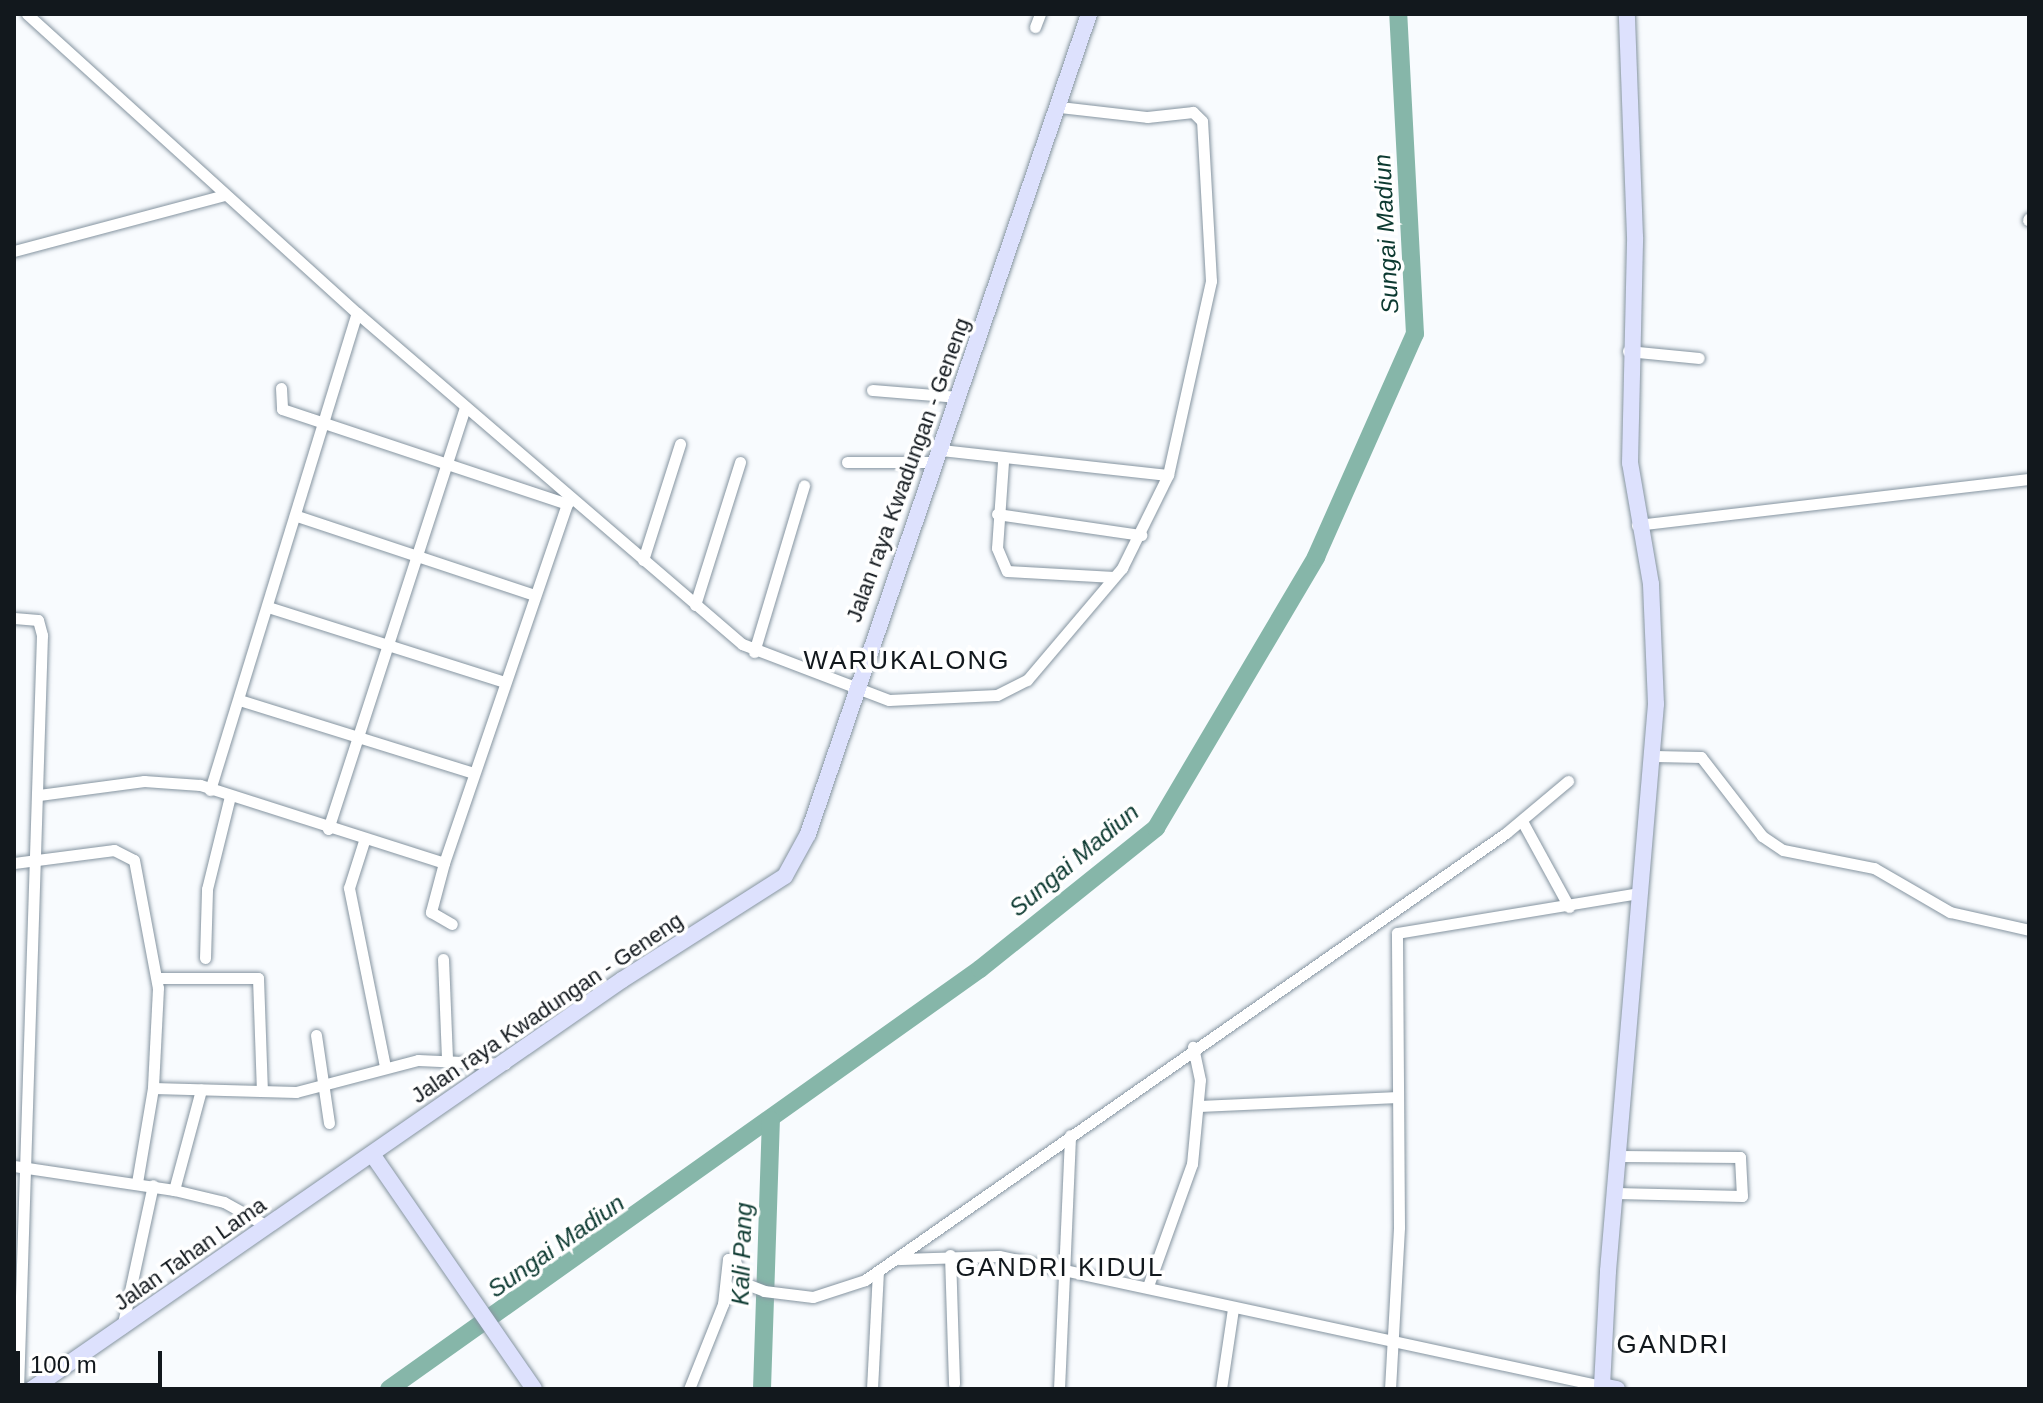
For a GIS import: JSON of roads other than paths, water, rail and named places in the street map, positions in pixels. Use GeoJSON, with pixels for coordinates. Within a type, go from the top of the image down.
{"type":"FeatureCollection","features":[{"type":"Feature","properties":{"kind":"main road","name":"Jalan raya Kwadungan - Geneng"},"geometry":{"type":"LineString","coordinates":[[372,1154],[785,876],[808,834],[852,688],[939,456],[1089,14]]}},
{"type":"Feature","properties":{"kind":"main road"},"geometry":{"type":"LineString","coordinates":[[1610,1387],[1616,1193],[1639,893],[1654,756],[1651,584],[1637,525],[1627,351],[1635,237],[1633,68],[1627,14]]}},
{"type":"Feature","properties":{"kind":"main road"},"geometry":{"type":"LineString","coordinates":[[372,1154],[534,1389]]}},
{"type":"Feature","properties":{"kind":"main road","name":"Jalan Tahan Lama"},"geometry":{"type":"LineString","coordinates":[[32,1389],[372,1154]]}},
{"type":"Feature","properties":{"kind":"street"},"geometry":{"type":"LineString","coordinates":[[27,14],[569,501],[754,652],[852,688],[938,703],[1015,687],[1114,577],[1141,535],[1168,475],[1211,281],[1202,121],[1193,112],[1147,117],[1059,107]]}},
{"type":"Feature","properties":{"kind":"street"},"geometry":{"type":"LineString","coordinates":[[1035,27],[1040,14]]}},
{"type":"Feature","properties":{"kind":"street"},"geometry":{"type":"LineString","coordinates":[[14,251],[225,195]]}},
{"type":"Feature","properties":{"kind":"street"},"geometry":{"type":"LineString","coordinates":[[210,790],[297,516],[357,313]]}},
{"type":"Feature","properties":{"kind":"street"},"geometry":{"type":"LineString","coordinates":[[1627,351],[1699,358]]}},
{"type":"Feature","properties":{"kind":"street"},"geometry":{"type":"LineString","coordinates":[[281,388],[282,409],[446,465],[569,501]]}},
{"type":"Feature","properties":{"kind":"street"},"geometry":{"type":"LineString","coordinates":[[872,390],[959,397]]}},
{"type":"Feature","properties":{"kind":"street"},"geometry":{"type":"LineString","coordinates":[[328,829],[414,554],[465,408]]}},
{"type":"Feature","properties":{"kind":"street"},"geometry":{"type":"LineString","coordinates":[[643,560],[680,444]]}},
{"type":"Feature","properties":{"kind":"street"},"geometry":{"type":"LineString","coordinates":[[847,462],[939,456],[1168,475]]}},
{"type":"Feature","properties":{"kind":"street"},"geometry":{"type":"LineString","coordinates":[[695,605],[740,462]]}},
{"type":"Feature","properties":{"kind":"street"},"geometry":{"type":"LineString","coordinates":[[1003,462],[997,548],[1007,571],[1114,577]]}},
{"type":"Feature","properties":{"kind":"street"},"geometry":{"type":"LineString","coordinates":[[1637,525],[2029,479]]}},
{"type":"Feature","properties":{"kind":"street"},"geometry":{"type":"LineString","coordinates":[[754,652],[804,485]]}},
{"type":"Feature","properties":{"kind":"street"},"geometry":{"type":"LineString","coordinates":[[452,924],[431,912],[444,863],[569,501]]}},
{"type":"Feature","properties":{"kind":"street"},"geometry":{"type":"LineString","coordinates":[[997,514],[1082,521],[1141,535]]}},
{"type":"Feature","properties":{"kind":"street"},"geometry":{"type":"LineString","coordinates":[[297,516],[535,595]]}},
{"type":"Feature","properties":{"kind":"street"},"geometry":{"type":"LineString","coordinates":[[268,607],[386,647],[505,682]]}},
{"type":"Feature","properties":{"kind":"street"},"geometry":{"type":"LineString","coordinates":[[14,618],[41,625],[38,863],[20,1168],[18,1389]]}},
{"type":"Feature","properties":{"kind":"street"},"geometry":{"type":"LineString","coordinates":[[239,700],[474,773]]}},
{"type":"Feature","properties":{"kind":"street"},"geometry":{"type":"LineString","coordinates":[[1654,756],[1701,757],[1754,827],[1783,850],[1874,868],[1950,912],[2029,930]]}},
{"type":"Feature","properties":{"kind":"street"},"geometry":{"type":"LineString","coordinates":[[39,795],[144,781],[210,790],[364,841],[444,863]]}},
{"type":"Feature","properties":{"kind":"street"},"geometry":{"type":"LineString","coordinates":[[689,1389],[723,1304],[728,1259],[750,1289],[813,1297],[878,1272],[1193,1047],[1522,821],[1568,781]]}},
{"type":"Feature","properties":{"kind":"street"},"geometry":{"type":"LineString","coordinates":[[205,958],[209,877],[230,796]]}},
{"type":"Feature","properties":{"kind":"street"},"geometry":{"type":"LineString","coordinates":[[1522,821],[1569,907]]}},
{"type":"Feature","properties":{"kind":"street"},"geometry":{"type":"LineString","coordinates":[[364,841],[349,888],[385,1067]]}},
{"type":"Feature","properties":{"kind":"street"},"geometry":{"type":"LineString","coordinates":[[14,863],[130,853],[143,884],[157,978],[153,1088],[137,1183]]}},
{"type":"Feature","properties":{"kind":"street"},"geometry":{"type":"LineString","coordinates":[[1390,1389],[1398,1097],[1397,933],[1639,893]]}},
{"type":"Feature","properties":{"kind":"street"},"geometry":{"type":"LineString","coordinates":[[443,959],[447,1059]]}},
{"type":"Feature","properties":{"kind":"street"},"geometry":{"type":"LineString","coordinates":[[157,978],[258,978],[262,1091]]}},
{"type":"Feature","properties":{"kind":"street"},"geometry":{"type":"LineString","coordinates":[[316,1035],[329,1123]]}},
{"type":"Feature","properties":{"kind":"street"},"geometry":{"type":"LineString","coordinates":[[1148,1286],[1192,1164],[1199,1106],[1193,1047]]}},
{"type":"Feature","properties":{"kind":"street"},"geometry":{"type":"LineString","coordinates":[[153,1088],[262,1091],[323,1087],[385,1067],[447,1059],[505,1064]]}},
{"type":"Feature","properties":{"kind":"street"},"geometry":{"type":"LineString","coordinates":[[174,1190],[201,1090]]}},
{"type":"Feature","properties":{"kind":"street"},"geometry":{"type":"LineString","coordinates":[[1199,1106],[1398,1097]]}},
{"type":"Feature","properties":{"kind":"street"},"geometry":{"type":"LineString","coordinates":[[1059,1389],[1060,1268],[1070,1135]]}},
{"type":"Feature","properties":{"kind":"street"},"geometry":{"type":"LineString","coordinates":[[1616,1193],[1730,1201],[1742,1196],[1740,1157],[1619,1156]]}},
{"type":"Feature","properties":{"kind":"street"},"geometry":{"type":"LineString","coordinates":[[20,1168],[153,1185],[224,1202],[267,1226]]}},
{"type":"Feature","properties":{"kind":"street"},"geometry":{"type":"LineString","coordinates":[[122,1328],[153,1185]]}},
{"type":"Feature","properties":{"kind":"street"},"geometry":{"type":"LineString","coordinates":[[899,1259],[950,1255],[1060,1268],[1148,1286],[1233,1309],[1610,1387]]}},
{"type":"Feature","properties":{"kind":"street"},"geometry":{"type":"LineString","coordinates":[[950,1255],[954,1384]]}},
{"type":"Feature","properties":{"kind":"street"},"geometry":{"type":"LineString","coordinates":[[872,1389],[878,1272]]}},
{"type":"Feature","properties":{"kind":"street"},"geometry":{"type":"LineString","coordinates":[[1221,1389],[1233,1309]]}},
{"type":"Feature","properties":{"kind":"waterway","name":"Sungai Madiun"},"geometry":{"type":"LineString","coordinates":[[389,1389],[980,969],[1156,828],[1316,557],[1415,334],[1398,14]]}},
{"type":"Feature","properties":{"kind":"waterway","name":"Kali Pang"},"geometry":{"type":"LineString","coordinates":[[762,1389],[771,1120]]}},
{"type":"Feature","properties":{"kind":"district","name":"WARUKALONG"},"geometry":{"type":"Point","coordinates":[907,661]}},
{"type":"Feature","properties":{"kind":"district","name":"GANDRI KIDUL"},"geometry":{"type":"Point","coordinates":[1060,1268]}},
{"type":"Feature","properties":{"kind":"district","name":"GANDRI"},"geometry":{"type":"Point","coordinates":[1673,1345]}}]}
